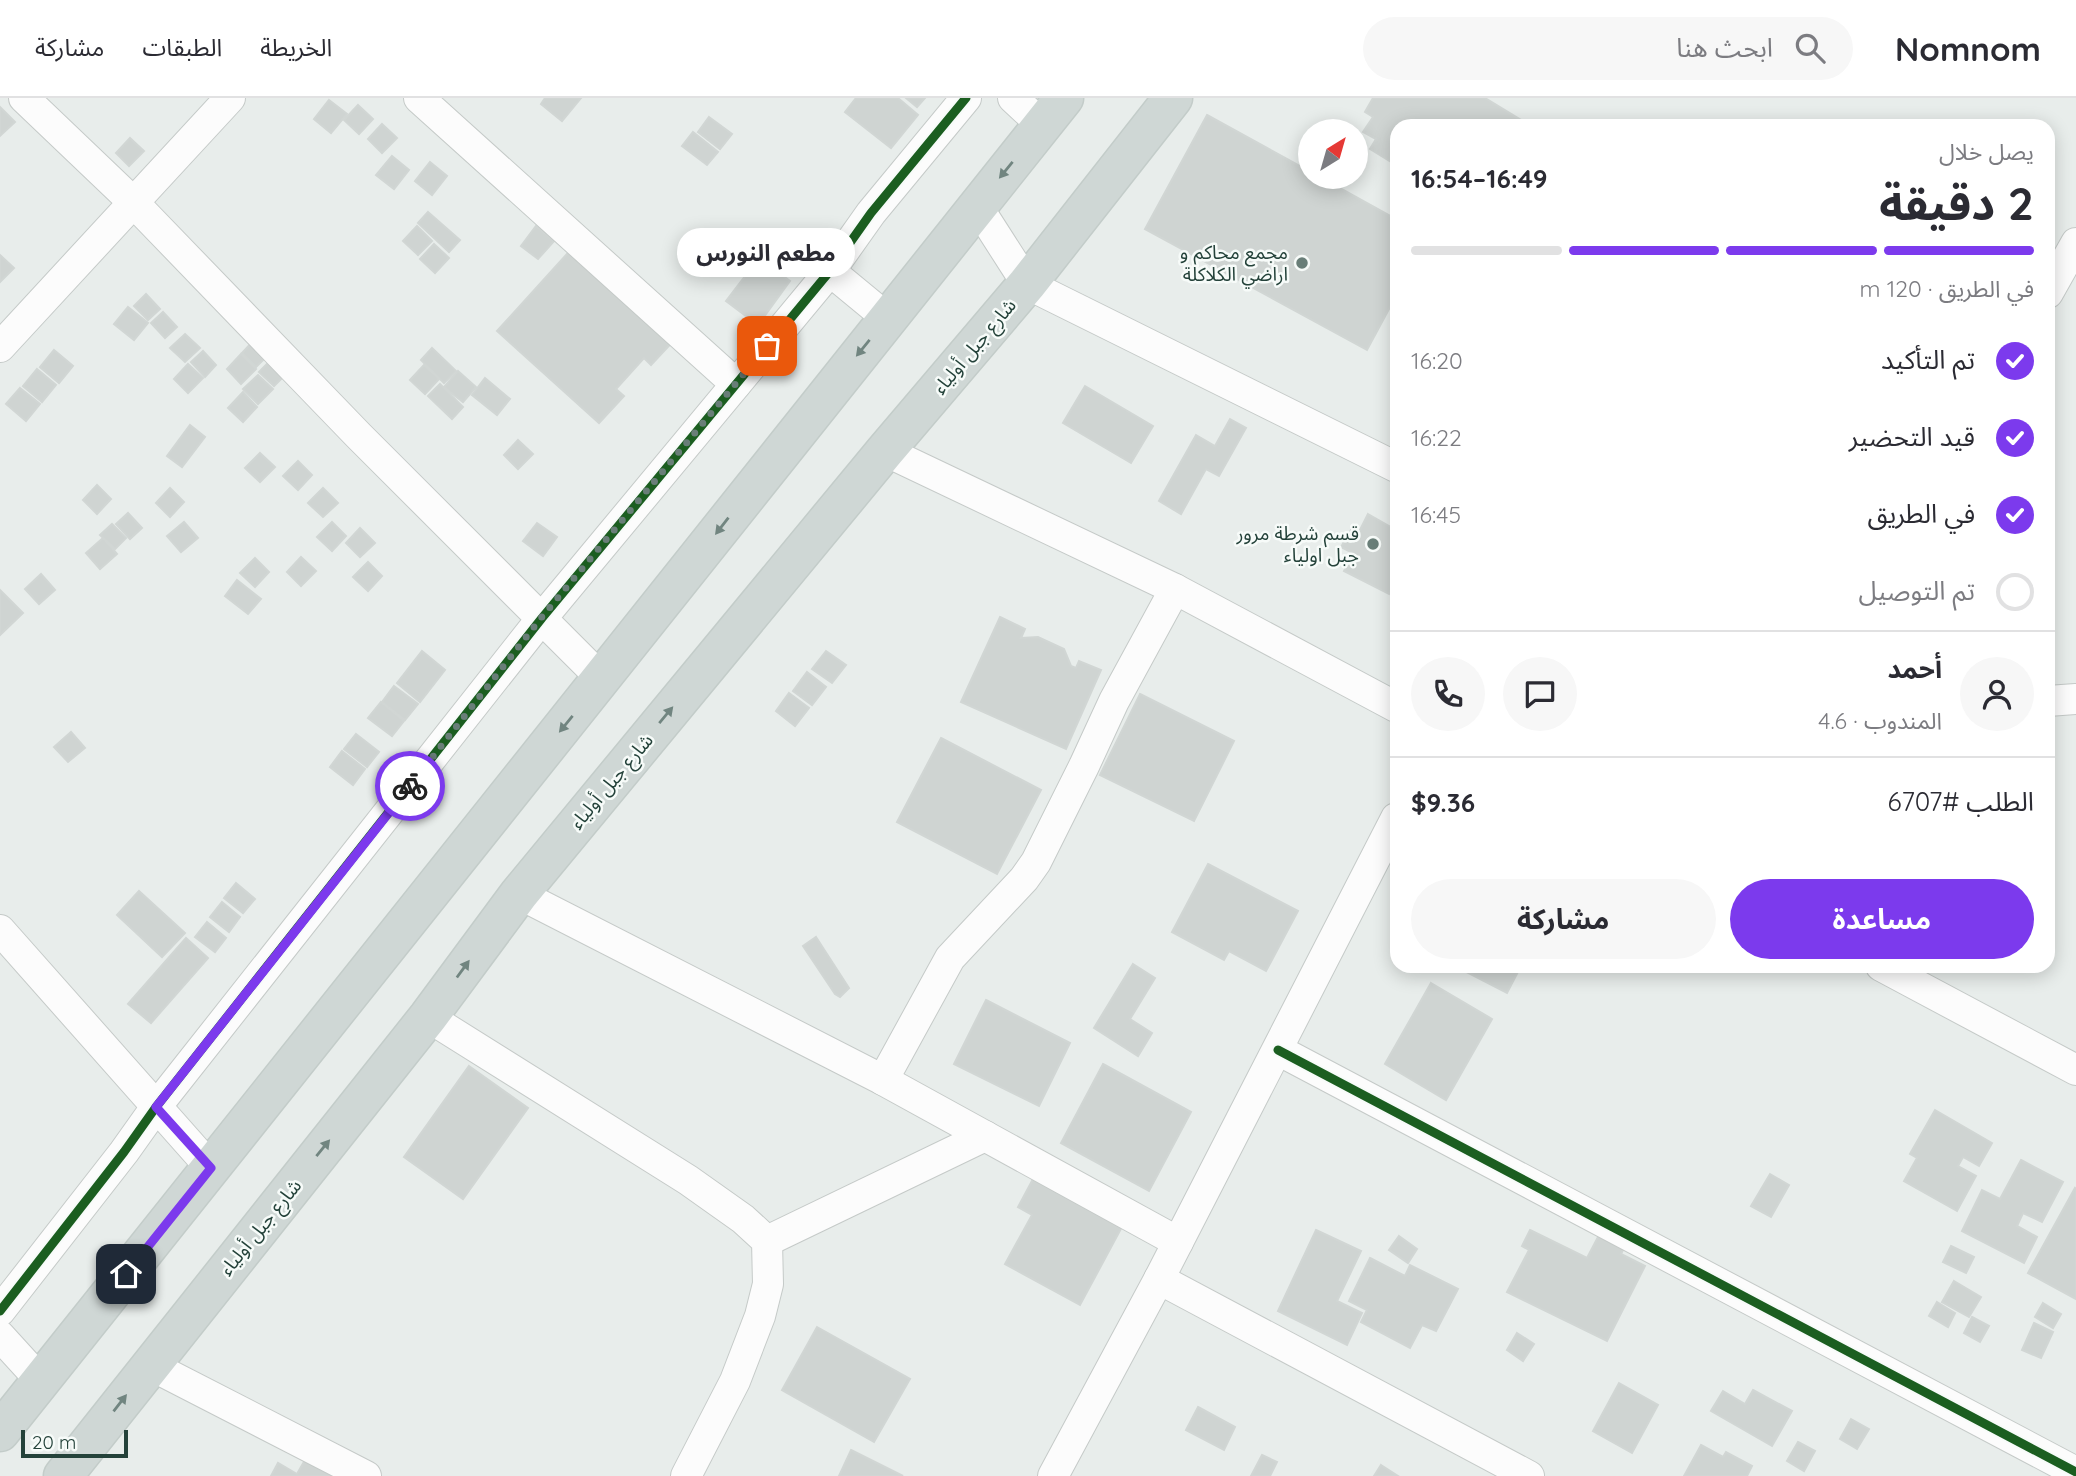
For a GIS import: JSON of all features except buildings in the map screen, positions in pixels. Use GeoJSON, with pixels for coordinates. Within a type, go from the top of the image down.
{"type":"FeatureCollection","features":[{"type":"Feature","properties":{"kind":"main road","name":"شارع جبل أولياء"},"geometry":{"type":"LineString","coordinates":[[63,1476],[428,1017],[519,894],[885,451],[1027,284],[1173,98]]}},
{"type":"Feature","properties":{"kind":"main road"},"geometry":{"type":"LineString","coordinates":[[0,1432],[1053,111]]}},
{"type":"Feature","properties":{"kind":"street"},"geometry":{"type":"LineString","coordinates":[[24,98],[133,202],[359,436],[602,679]]}},
{"type":"Feature","properties":{"kind":"street"},"geometry":{"type":"LineString","coordinates":[[0,347],[230,98]]}},
{"type":"Feature","properties":{"kind":"street"},"geometry":{"type":"LineString","coordinates":[[419,98],[736,384]]}},
{"type":"Feature","properties":{"kind":"street"},"geometry":{"type":"LineString","coordinates":[[0,1311],[156,1107],[541,618],[830,271],[872,213],[966,98]]}},
{"type":"Feature","properties":{"kind":"street"},"geometry":{"type":"LineString","coordinates":[[1013,98],[1053,111]]}},
{"type":"Feature","properties":{"kind":"street"},"geometry":{"type":"LineString","coordinates":[[977,206],[1027,284],[1390,464]]}},
{"type":"Feature","properties":{"kind":"street"},"geometry":{"type":"LineString","coordinates":[[2055,280],[2076,243]]}},
{"type":"Feature","properties":{"kind":"street"},"geometry":{"type":"LineString","coordinates":[[830,271],[887,318]]}},
{"type":"Feature","properties":{"kind":"street"},"geometry":{"type":"LineString","coordinates":[[885,451],[1175,589],[1390,704]]}},
{"type":"Feature","properties":{"kind":"street"},"geometry":{"type":"LineString","coordinates":[[883,1080],[950,958],[1024,880],[1036,862],[1114,701],[1175,589]]}},
{"type":"Feature","properties":{"kind":"street"},"geometry":{"type":"LineString","coordinates":[[2055,701],[2076,699]]}},
{"type":"Feature","properties":{"kind":"street"},"geometry":{"type":"LineString","coordinates":[[1052,1476],[1159,1279],[1390,830]]}},
{"type":"Feature","properties":{"kind":"street"},"geometry":{"type":"LineString","coordinates":[[519,894],[883,1080],[1178,1242]]}},
{"type":"Feature","properties":{"kind":"street"},"geometry":{"type":"LineString","coordinates":[[0,930],[211,1168]]}},
{"type":"Feature","properties":{"kind":"street"},"geometry":{"type":"LineString","coordinates":[[1894,973],[2076,1070]]}},
{"type":"Feature","properties":{"kind":"street"},"geometry":{"type":"LineString","coordinates":[[428,1017],[688,1180],[743,1219],[767,1241],[768,1284],[761,1316],[735,1381],[686,1476]]}},
{"type":"Feature","properties":{"kind":"street"},"geometry":{"type":"LineString","coordinates":[[1278,1050],[2076,1472]]}},
{"type":"Feature","properties":{"kind":"street"},"geometry":{"type":"LineString","coordinates":[[767,1241],[985,1136]]}},
{"type":"Feature","properties":{"kind":"street"},"geometry":{"type":"LineString","coordinates":[[1159,1279],[1529,1476]]}},
{"type":"Feature","properties":{"kind":"street"},"geometry":{"type":"LineString","coordinates":[[0,1336],[41,1381]]}},
{"type":"Feature","properties":{"kind":"street"},"geometry":{"type":"LineString","coordinates":[[150,1365],[366,1476]]}},
{"type":"Feature","properties":{"kind":"cycle path"},"geometry":{"type":"LineString","coordinates":[[0,1311],[156,1107],[542,618],[830,271],[871,213],[966,98]]}},
{"type":"Feature","properties":{"kind":"cycle path"},"geometry":{"type":"LineString","coordinates":[[1278,1050],[2076,1472]]}},
{"type":"Feature","properties":{"kind":"way so far"},"geometry":{"type":"LineString","coordinates":[[410,786],[541,618],[767,346]]}},
{"type":"Feature","properties":{"kind":"place","name":"مجمع محاكم و اراضي الكلاكلة"},"geometry":{"type":"Point","coordinates":[1302,263]}},
{"type":"Feature","properties":{"kind":"place","name":"مطعم النورس"},"geometry":{"type":"Point","coordinates":[767,346]}},
{"type":"Feature","properties":{"kind":"place","name":"قسم شرطة مرور جبل اولياء"},"geometry":{"type":"Point","coordinates":[1373,544]}},
{"type":"Feature","properties":{"kind":"route"},"geometry":{"type":"LineString","coordinates":[[126,1274],[211,1168],[156,1107],[410,786]]}}]}
